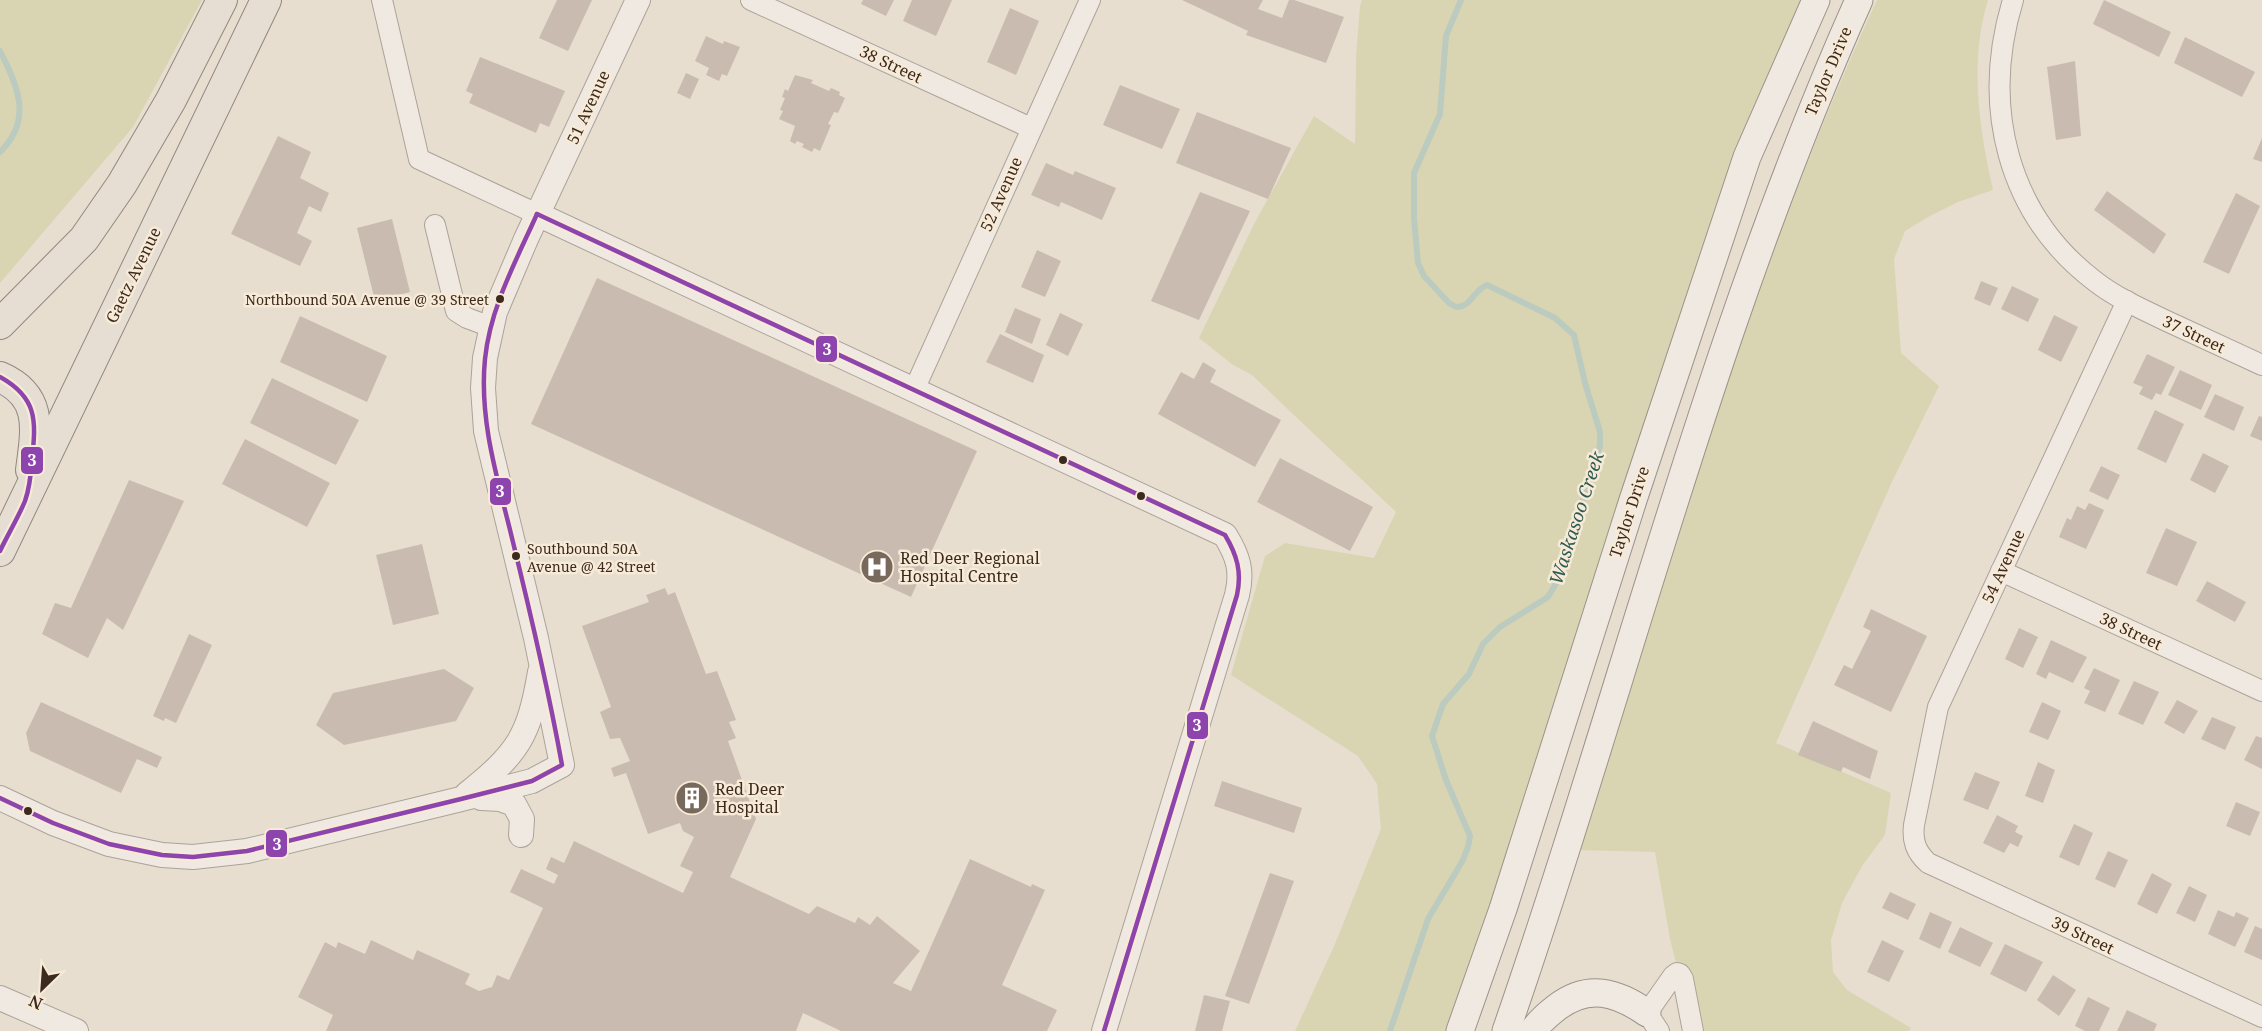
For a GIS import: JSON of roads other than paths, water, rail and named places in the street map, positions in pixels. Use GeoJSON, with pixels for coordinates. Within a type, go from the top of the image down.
{"type":"FeatureCollection","features":[{"type":"Feature","properties":{"kind":"main road"},"geometry":{"type":"LineString","coordinates":[[0,324],[84,239],[122,184],[171,100],[222,0]]}},
{"type":"Feature","properties":{"kind":"main road","name":"Gaetz Avenue"},"geometry":{"type":"LineString","coordinates":[[0,551],[266,0]]}},
{"type":"Feature","properties":{"kind":"main road","name":"Taylor Drive"},"geometry":{"type":"LineString","coordinates":[[1460,1031],[1503,909],[1633,500],[1747,157],[1816,0]]}},
{"type":"Feature","properties":{"kind":"main road","name":"Taylor Drive"},"geometry":{"type":"LineString","coordinates":[[1506,1031],[1723,347],[1786,175],[1832,60],[1859,0]]}},
{"type":"Feature","properties":{"kind":"main road"},"geometry":{"type":"LineString","coordinates":[[0,377],[9,381],[27,396],[35,418],[28,491]]}},
{"type":"Feature","properties":{"kind":"main road"},"geometry":{"type":"LineString","coordinates":[[1533,1031],[1537,1024],[1566,1000],[1583,993],[1617,996],[1629,1001],[1653,1022]]}},
{"type":"Feature","properties":{"kind":"street"},"geometry":{"type":"LineString","coordinates":[[382,0],[419,159],[1225,535],[1241,569],[1238,595],[1104,1031]]}},
{"type":"Feature","properties":{"kind":"street","name":"51 Avenue"},"geometry":{"type":"LineString","coordinates":[[461,799],[532,781],[562,765],[541,663],[486,431],[483,388],[490,327],[537,214],[638,0]]}},
{"type":"Feature","properties":{"kind":"street","name":"38 Street"},"geometry":{"type":"LineString","coordinates":[[751,0],[1031,128]]}},
{"type":"Feature","properties":{"kind":"street","name":"52 Avenue"},"geometry":{"type":"LineString","coordinates":[[914,390],[1090,0]]}},
{"type":"Feature","properties":{"kind":"street","name":"37 Street"},"geometry":{"type":"LineString","coordinates":[[2013,0],[2002,48],[2000,100],[2004,139],[2017,183],[2042,228],[2097,283],[2127,301],[2262,365]]}},
{"type":"Feature","properties":{"kind":"street"},"geometry":{"type":"LineString","coordinates":[[435,225],[456,311],[490,327]]}},
{"type":"Feature","properties":{"kind":"street","name":"54 Avenue"},"geometry":{"type":"LineString","coordinates":[[1914,843],[1914,825],[1938,707],[2127,301]]}},
{"type":"Feature","properties":{"kind":"street","name":"38 Street"},"geometry":{"type":"LineString","coordinates":[[2001,571],[2262,692]]}},
{"type":"Feature","properties":{"kind":"street"},"geometry":{"type":"LineString","coordinates":[[461,799],[499,768],[517,748],[528,723],[541,663]]}},
{"type":"Feature","properties":{"kind":"street"},"geometry":{"type":"LineString","coordinates":[[0,798],[53,823],[109,844],[162,855],[193,856],[247,851],[461,799],[484,797],[514,804],[522,819],[521,835]]}},
{"type":"Feature","properties":{"kind":"street","name":"39 Street"},"geometry":{"type":"LineString","coordinates":[[1914,843],[1920,856],[1928,863],[2262,1017]]}},
{"type":"Feature","properties":{"kind":"street"},"geometry":{"type":"LineString","coordinates":[[1653,1022],[1672,976],[1677,973],[1683,979],[1693,1031]]}},
{"type":"Feature","properties":{"kind":"street"},"geometry":{"type":"LineString","coordinates":[[0,998],[76,1031]]}},
{"type":"Feature","properties":{"kind":"waterway","name":"Waskasoo Creek"},"geometry":{"type":"LineString","coordinates":[[1390,1031],[1428,919],[1463,860],[1470,836],[1446,780],[1432,736],[1443,704],[1469,674],[1483,644],[1500,627],[1548,597],[1558,580],[1600,446],[1600,432],[1585,383],[1574,335],[1555,318],[1487,285],[1482,287],[1466,304],[1456,307],[1449,303],[1424,276],[1418,263],[1414,218],[1414,173],[1440,114],[1446,36],[1461,0]]}},
{"type":"Feature","properties":{"kind":"waterway"},"geometry":{"type":"LineString","coordinates":[[0,51],[17,90],[19,103],[16,128],[0,152]]}},
{"type":"Feature","properties":{"kind":"place","name":"Northbound 50A Avenue @ 39 Street"},"geometry":{"type":"Point","coordinates":[500,299]}},
{"type":"Feature","properties":{"kind":"place","name":"Southbound 50A Avenue @ 42 Street"},"geometry":{"type":"Point","coordinates":[516,556]}},
{"type":"Feature","properties":{"kind":"place","name":"Red Deer Regional Hospital Centre"},"geometry":{"type":"Point","coordinates":[877,567]}},
{"type":"Feature","properties":{"kind":"place","name":"Red Deer Hospital"},"geometry":{"type":"Point","coordinates":[692,798]}}]}
